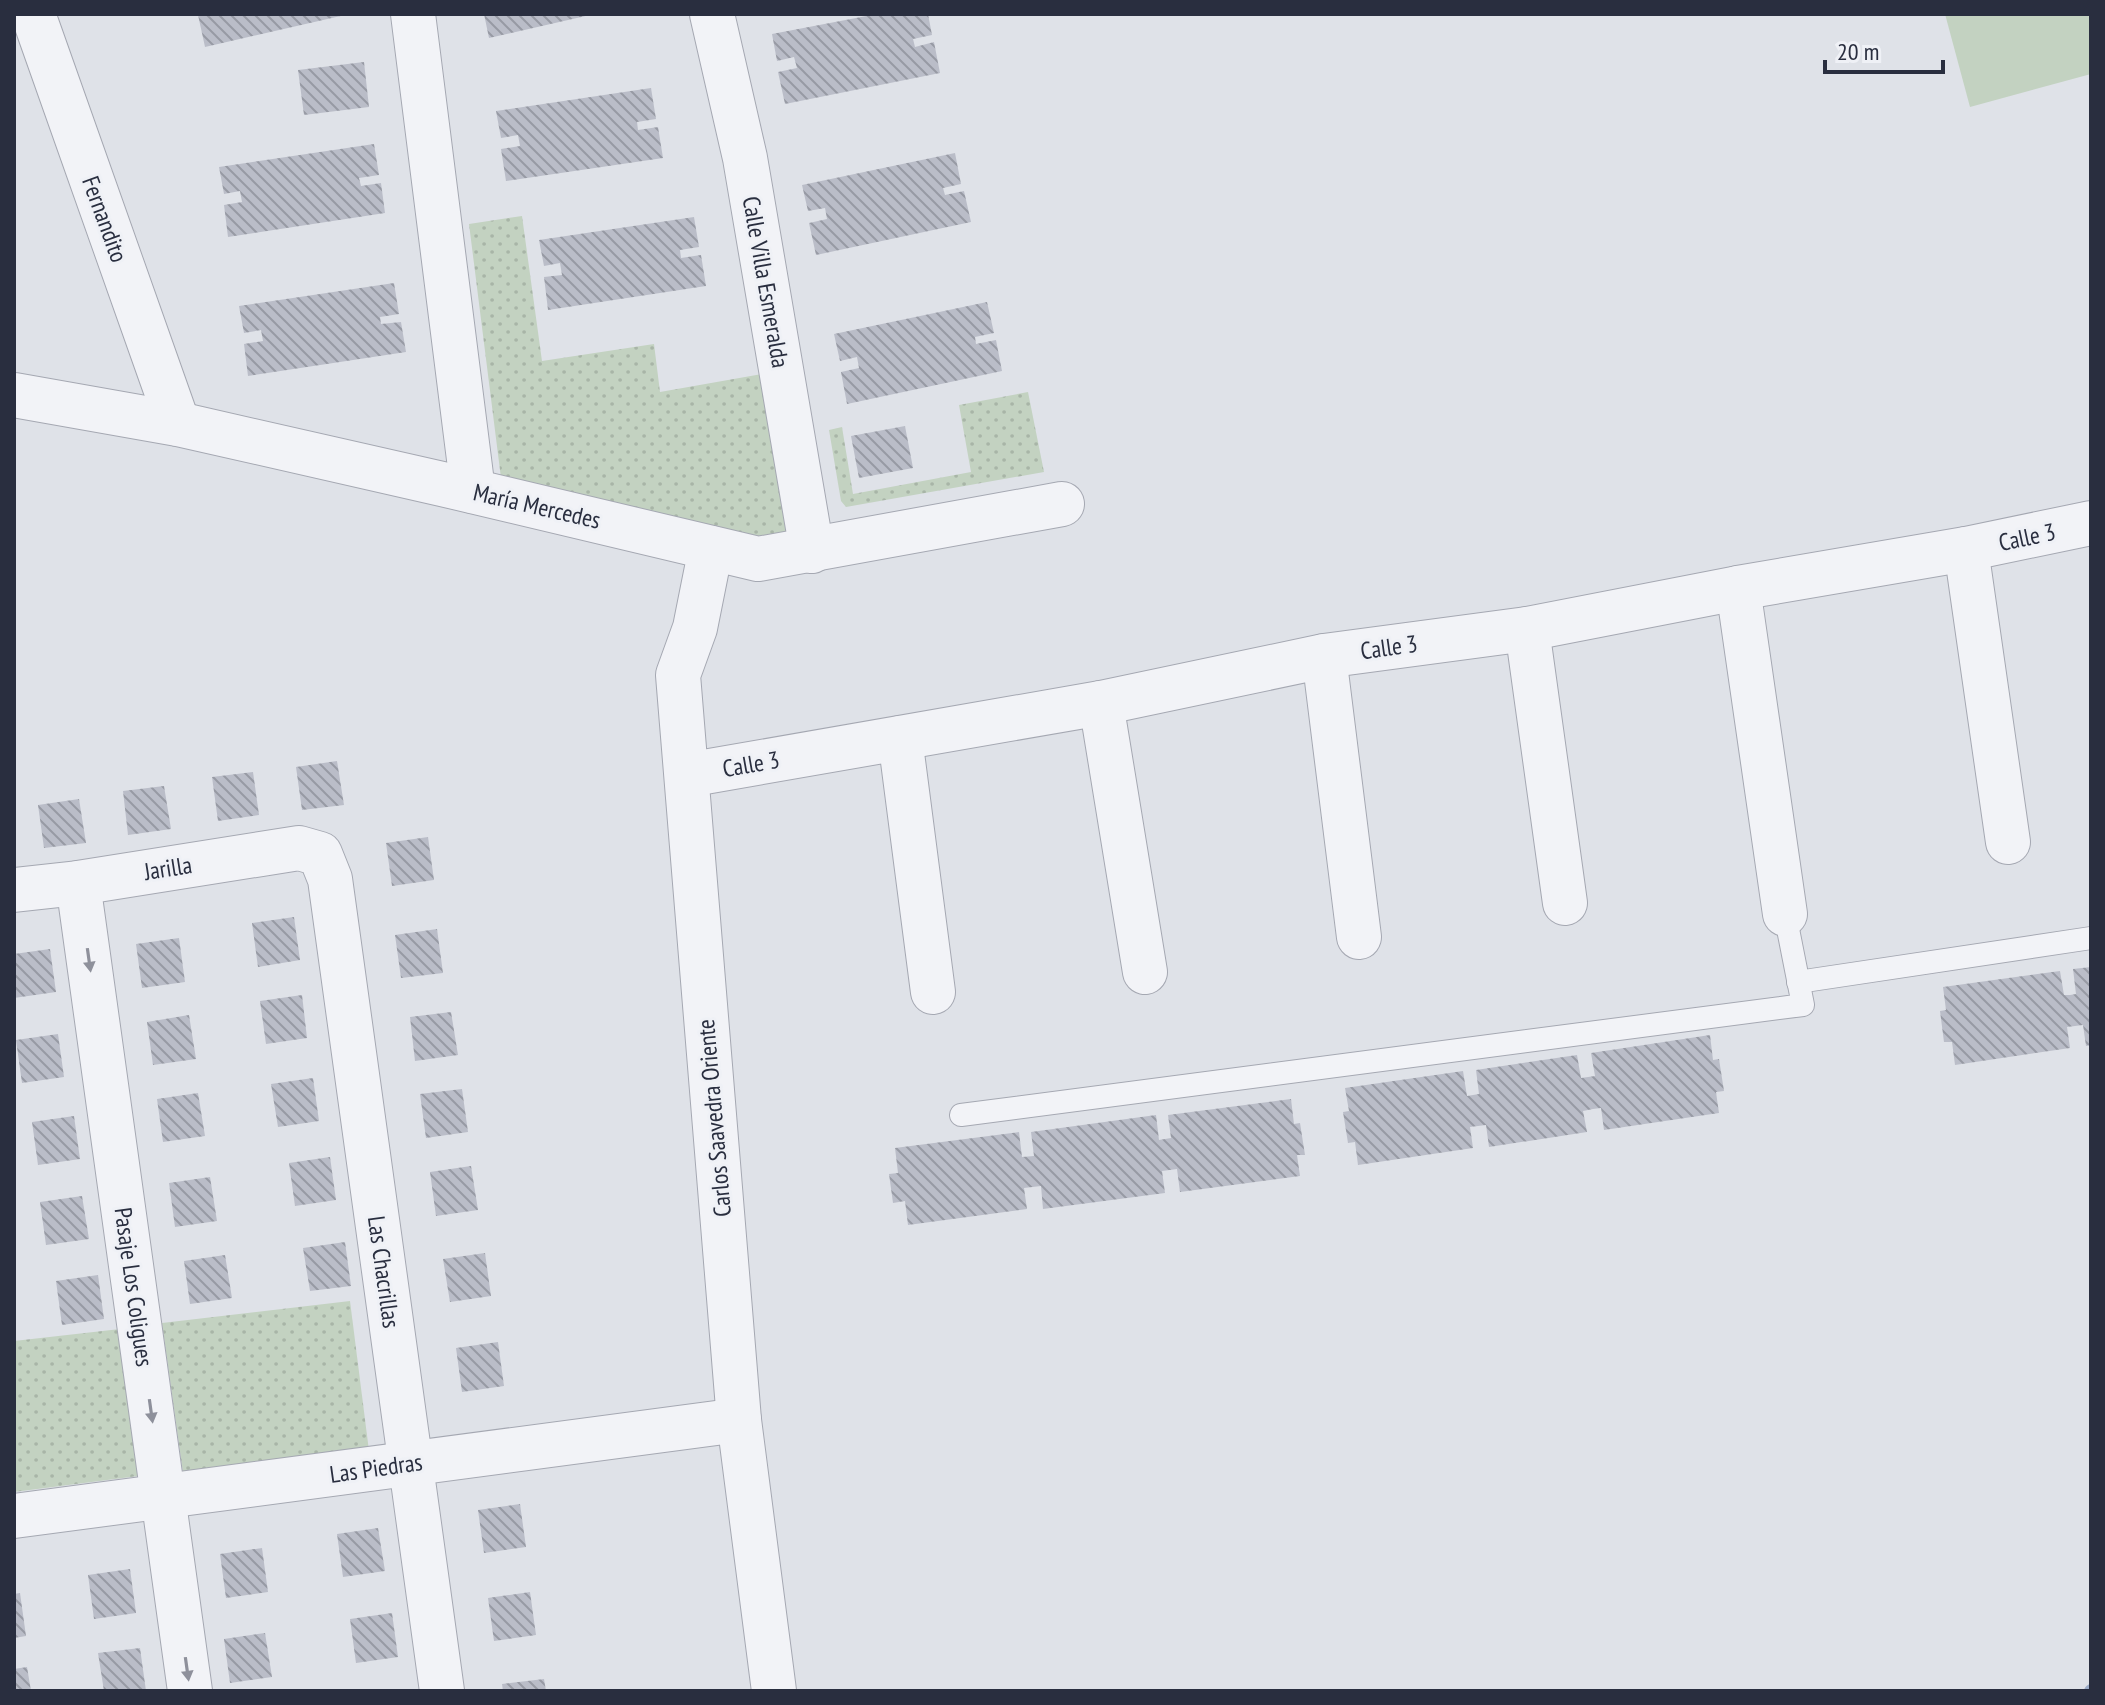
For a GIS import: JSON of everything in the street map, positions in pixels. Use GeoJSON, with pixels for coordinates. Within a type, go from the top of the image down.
{"type":"FeatureCollection","features":[{"type":"Feature","properties":{"kind":"street","name":"Fernandito"},"geometry":{"type":"LineString","coordinates":[[33,14],[178,424]]}},
{"type":"Feature","properties":{"kind":"street"},"geometry":{"type":"LineString","coordinates":[[413,14],[473,491]]}},
{"type":"Feature","properties":{"kind":"street","name":"Calle Villa Esmeralda"},"geometry":{"type":"LineString","coordinates":[[712,14],[745,158],[812,551]]}},
{"type":"Feature","properties":{"kind":"street","name":"María Mercedes"},"geometry":{"type":"LineString","coordinates":[[14,395],[178,424],[758,559],[1062,504]]}},
{"type":"Feature","properties":{"kind":"street","name":"Calle 3"},"geometry":{"type":"LineString","coordinates":[[687,775],[1101,703],[1324,656],[1527,629],[1738,588],[1966,549],[2091,523]]}},
{"type":"Feature","properties":{"kind":"street","name":"Carlos Saavedra Oriente"},"geometry":{"type":"LineString","coordinates":[[711,548],[695,628],[678,675],[739,1420],[774,1691]]}},
{"type":"Feature","properties":{"kind":"street"},"geometry":{"type":"LineString","coordinates":[[1966,549],[2008,842]]}},
{"type":"Feature","properties":{"kind":"street"},"geometry":{"type":"LineString","coordinates":[[1738,588],[1785,914]]}},
{"type":"Feature","properties":{"kind":"street"},"geometry":{"type":"LineString","coordinates":[[1527,629],[1565,903]]}},
{"type":"Feature","properties":{"kind":"street"},"geometry":{"type":"LineString","coordinates":[[1324,656],[1359,937]]}},
{"type":"Feature","properties":{"kind":"street"},"geometry":{"type":"LineString","coordinates":[[1101,703],[1145,972]]}},
{"type":"Feature","properties":{"kind":"street"},"geometry":{"type":"LineString","coordinates":[[900,738],[933,992]]}},
{"type":"Feature","properties":{"kind":"street","name":"Jarilla"},"geometry":{"type":"LineString","coordinates":[[14,890],[78,883],[299,848],[320,854]]}},
{"type":"Feature","properties":{"kind":"street","name":"Las Chacrillas"},"geometry":{"type":"LineString","coordinates":[[320,854],[330,879],[442,1691]]}},
{"type":"Feature","properties":{"kind":"street","name":"Pasaje Los Coligues"},"geometry":{"type":"LineString","coordinates":[[78,883],[190,1691]]}},
{"type":"Feature","properties":{"kind":"street","name":"Las Piedras"},"geometry":{"type":"LineString","coordinates":[[14,1516],[739,1420]]}},
{"type":"Feature","properties":{"kind":"lane"},"geometry":{"type":"LineString","coordinates":[[961,1115],[1803,1005],[1785,914]]}},
{"type":"Feature","properties":{"kind":"lane"},"geometry":{"type":"LineString","coordinates":[[1798,982],[2091,938]]}},
{"type":"Feature","properties":{"kind":"green space"},"geometry":{"type":"Polygon","coordinates":[[[1945,14],[2091,14],[2091,74],[1970,107],[1945,14]]]}},
{"type":"Feature","properties":{"kind":"green space"},"geometry":{"type":"Polygon","coordinates":[[[522,216],[542,361],[654,344],[660,392],[762,374],[790,531],[765,540],[501,478],[469,224],[522,216]]]}},
{"type":"Feature","properties":{"kind":"green space"},"geometry":{"type":"Polygon","coordinates":[[[1028,392],[1044,472],[846,507],[841,501],[829,430],[842,427],[853,494],[971,472],[959,405],[1028,392]]]}},
{"type":"Feature","properties":{"kind":"green space"},"geometry":{"type":"Polygon","coordinates":[[[350,1301],[369,1451],[183,1473],[162,1323],[350,1301]]]}},
{"type":"Feature","properties":{"kind":"green space"},"geometry":{"type":"Polygon","coordinates":[[[129,1328],[146,1475],[14,1492],[14,1341],[129,1328]]]}},
{"type":"Feature","properties":{"kind":"building"},"geometry":{"type":"Polygon","coordinates":[[[484,14],[590,14],[590,15],[489,38],[484,14]]]}},
{"type":"Feature","properties":{"kind":"building"},"geometry":{"type":"Polygon","coordinates":[[[877,14],[928,14],[932,35],[913,39],[915,47],[934,42],[940,73],[785,104],[778,72],[797,68],[794,57],[777,61],[772,34],[877,14]]]}},
{"type":"Feature","properties":{"kind":"building"},"geometry":{"type":"Polygon","coordinates":[[[198,15],[345,15],[205,47],[198,15]]]}},
{"type":"Feature","properties":{"kind":"building"},"geometry":{"type":"Polygon","coordinates":[[[364,62],[369,107],[304,115],[298,70],[364,62]]]}},
{"type":"Feature","properties":{"kind":"building"},"geometry":{"type":"Polygon","coordinates":[[[651,88],[656,119],[637,122],[638,130],[658,127],[663,158],[506,181],[501,149],[520,146],[518,135],[501,138],[496,111],[651,88]]]}},
{"type":"Feature","properties":{"kind":"building"},"geometry":{"type":"Polygon","coordinates":[[[374,144],[379,175],[359,178],[361,186],[381,183],[385,213],[228,237],[224,205],[242,202],[240,191],[224,194],[219,167],[374,144]]]}},
{"type":"Feature","properties":{"kind":"building"},"geometry":{"type":"Polygon","coordinates":[[[955,153],[961,184],[943,188],[945,195],[964,191],[971,222],[816,255],[809,223],[827,219],[825,208],[808,211],[802,185],[955,153]]]}},
{"type":"Feature","properties":{"kind":"building"},"geometry":{"type":"Polygon","coordinates":[[[694,217],[699,247],[680,250],[681,258],[701,255],[706,286],[548,310],[544,277],[562,275],[560,263],[544,266],[539,240],[694,217]]]}},
{"type":"Feature","properties":{"kind":"building"},"geometry":{"type":"Polygon","coordinates":[[[394,283],[399,314],[380,317],[381,324],[401,322],[406,352],[248,376],[244,344],[263,341],[261,330],[244,333],[239,306],[394,283]]]}},
{"type":"Feature","properties":{"kind":"building"},"geometry":{"type":"Polygon","coordinates":[[[987,302],[994,333],[975,337],[976,344],[996,340],[1002,371],[847,404],[841,372],[859,368],[857,357],[840,361],[834,334],[987,302]]]}},
{"type":"Feature","properties":{"kind":"building"},"geometry":{"type":"Polygon","coordinates":[[[905,426],[913,468],[859,478],[851,436],[905,426]]]}},
{"type":"Feature","properties":{"kind":"building"},"geometry":{"type":"Polygon","coordinates":[[[337,761],[344,805],[302,810],[296,767],[337,761]]]}},
{"type":"Feature","properties":{"kind":"building"},"geometry":{"type":"Polygon","coordinates":[[[253,772],[259,815],[218,821],[212,777],[253,772]]]}},
{"type":"Feature","properties":{"kind":"building"},"geometry":{"type":"Polygon","coordinates":[[[164,786],[171,829],[128,835],[123,791],[164,786]]]}},
{"type":"Feature","properties":{"kind":"building"},"geometry":{"type":"Polygon","coordinates":[[[79,799],[86,843],[44,848],[38,805],[79,799]]]}},
{"type":"Feature","properties":{"kind":"building"},"geometry":{"type":"Polygon","coordinates":[[[428,837],[434,880],[392,886],[386,843],[428,837]]]}},
{"type":"Feature","properties":{"kind":"building"},"geometry":{"type":"Polygon","coordinates":[[[294,917],[300,960],[258,967],[252,923],[294,917]]]}},
{"type":"Feature","properties":{"kind":"building"},"geometry":{"type":"Polygon","coordinates":[[[437,929],[443,973],[401,978],[395,935],[437,929]]]}},
{"type":"Feature","properties":{"kind":"building"},"geometry":{"type":"Polygon","coordinates":[[[179,938],[185,982],[142,988],[136,944],[179,938]]]}},
{"type":"Feature","properties":{"kind":"building"},"geometry":{"type":"Polygon","coordinates":[[[50,949],[56,992],[14,998],[14,954],[50,949]]]}},
{"type":"Feature","properties":{"kind":"building"},"geometry":{"type":"Polygon","coordinates":[[[2091,967],[2091,1045],[2086,1046],[2083,1025],[2067,1027],[2070,1048],[1955,1065],[1952,1042],[1944,1042],[1940,1011],[1946,1010],[1943,987],[2060,971],[2064,995],[2070,995],[2076,994],[2073,969],[2091,967]]]}},
{"type":"Feature","properties":{"kind":"building"},"geometry":{"type":"Polygon","coordinates":[[[302,995],[307,1038],[266,1044],[260,1001],[302,995]]]}},
{"type":"Feature","properties":{"kind":"building"},"geometry":{"type":"Polygon","coordinates":[[[451,1012],[458,1055],[415,1061],[410,1017],[451,1012]]]}},
{"type":"Feature","properties":{"kind":"building"},"geometry":{"type":"Polygon","coordinates":[[[189,1015],[196,1059],[153,1065],[147,1022],[189,1015]]]}},
{"type":"Feature","properties":{"kind":"building"},"geometry":{"type":"Polygon","coordinates":[[[58,1034],[64,1077],[22,1083],[16,1040],[58,1034]]]}},
{"type":"Feature","properties":{"kind":"building"},"geometry":{"type":"Polygon","coordinates":[[[1710,1035],[1713,1060],[1719,1059],[1724,1091],[1716,1092],[1719,1113],[1604,1130],[1601,1108],[1593,1109],[1583,1111],[1587,1132],[1489,1147],[1486,1125],[1470,1127],[1473,1148],[1358,1165],[1355,1142],[1348,1143],[1343,1112],[1349,1111],[1345,1088],[1463,1071],[1467,1096],[1479,1094],[1476,1070],[1577,1055],[1581,1078],[1595,1076],[1591,1053],[1710,1035]]]}},
{"type":"Feature","properties":{"kind":"building"},"geometry":{"type":"Polygon","coordinates":[[[313,1078],[319,1121],[278,1127],[271,1084],[313,1078]]]}},
{"type":"Feature","properties":{"kind":"building"},"geometry":{"type":"Polygon","coordinates":[[[462,1089],[468,1132],[426,1138],[420,1094],[462,1089]]]}},
{"type":"Feature","properties":{"kind":"building"},"geometry":{"type":"Polygon","coordinates":[[[198,1093],[205,1136],[163,1142],[157,1099],[198,1093]]]}},
{"type":"Feature","properties":{"kind":"building"},"geometry":{"type":"Polygon","coordinates":[[[1291,1099],[1294,1124],[1300,1123],[1305,1155],[1297,1155],[1300,1176],[1180,1192],[1177,1169],[1162,1171],[1165,1193],[1043,1209],[1041,1186],[1024,1188],[1027,1209],[908,1225],[905,1201],[893,1203],[889,1174],[898,1173],[895,1148],[1019,1132],[1022,1157],[1034,1156],[1031,1132],[1156,1115],[1159,1140],[1171,1138],[1168,1115],[1291,1099]]]}},
{"type":"Feature","properties":{"kind":"building"},"geometry":{"type":"Polygon","coordinates":[[[74,1116],[80,1159],[38,1165],[32,1122],[74,1116]]]}},
{"type":"Feature","properties":{"kind":"building"},"geometry":{"type":"Polygon","coordinates":[[[330,1157],[336,1200],[295,1206],[289,1163],[330,1157]]]}},
{"type":"Feature","properties":{"kind":"building"},"geometry":{"type":"Polygon","coordinates":[[[471,1166],[478,1210],[436,1216],[430,1172],[471,1166]]]}},
{"type":"Feature","properties":{"kind":"building"},"geometry":{"type":"Polygon","coordinates":[[[210,1177],[217,1221],[175,1227],[169,1183],[210,1177]]]}},
{"type":"Feature","properties":{"kind":"building"},"geometry":{"type":"Polygon","coordinates":[[[82,1196],[89,1239],[46,1245],[40,1202],[82,1196]]]}},
{"type":"Feature","properties":{"kind":"building"},"geometry":{"type":"Polygon","coordinates":[[[345,1242],[351,1286],[310,1291],[303,1248],[345,1242]]]}},
{"type":"Feature","properties":{"kind":"building"},"geometry":{"type":"Polygon","coordinates":[[[485,1253],[491,1296],[450,1302],[443,1259],[485,1253]]]}},
{"type":"Feature","properties":{"kind":"building"},"geometry":{"type":"Polygon","coordinates":[[[225,1255],[232,1298],[190,1304],[184,1261],[225,1255]]]}},
{"type":"Feature","properties":{"kind":"building"},"geometry":{"type":"Polygon","coordinates":[[[98,1275],[104,1319],[62,1325],[56,1281],[98,1275]]]}},
{"type":"Feature","properties":{"kind":"building"},"geometry":{"type":"Polygon","coordinates":[[[498,1342],[504,1386],[462,1392],[456,1348],[498,1342]]]}},
{"type":"Feature","properties":{"kind":"building"},"geometry":{"type":"Polygon","coordinates":[[[520,1504],[526,1547],[484,1553],[478,1510],[520,1504]]]}},
{"type":"Feature","properties":{"kind":"building"},"geometry":{"type":"Polygon","coordinates":[[[378,1528],[385,1571],[343,1577],[337,1534],[378,1528]]]}},
{"type":"Feature","properties":{"kind":"building"},"geometry":{"type":"Polygon","coordinates":[[[262,1548],[268,1592],[226,1598],[220,1554],[262,1548]]]}},
{"type":"Feature","properties":{"kind":"building"},"geometry":{"type":"Polygon","coordinates":[[[130,1569],[136,1613],[94,1619],[88,1575],[130,1569]]]}},
{"type":"Feature","properties":{"kind":"building"},"geometry":{"type":"Polygon","coordinates":[[[530,1592],[536,1635],[494,1641],[488,1598],[530,1592]]]}},
{"type":"Feature","properties":{"kind":"building"},"geometry":{"type":"Polygon","coordinates":[[[20,1593],[26,1636],[14,1638],[14,1594],[20,1593]]]}},
{"type":"Feature","properties":{"kind":"building"},"geometry":{"type":"Polygon","coordinates":[[[392,1613],[398,1657],[356,1663],[350,1619],[392,1613]]]}},
{"type":"Feature","properties":{"kind":"building"},"geometry":{"type":"Polygon","coordinates":[[[265,1633],[272,1677],[230,1683],[224,1639],[265,1633]]]}},
{"type":"Feature","properties":{"kind":"building"},"geometry":{"type":"Polygon","coordinates":[[[140,1648],[146,1691],[104,1691],[98,1653],[140,1648]]]}},
{"type":"Feature","properties":{"kind":"building"},"geometry":{"type":"Polygon","coordinates":[[[27,1667],[31,1691],[14,1691],[14,1669],[27,1667]]]}},
{"type":"Feature","properties":{"kind":"building"},"geometry":{"type":"Polygon","coordinates":[[[544,1679],[546,1691],[503,1691],[502,1684],[544,1679]]]}}]}
